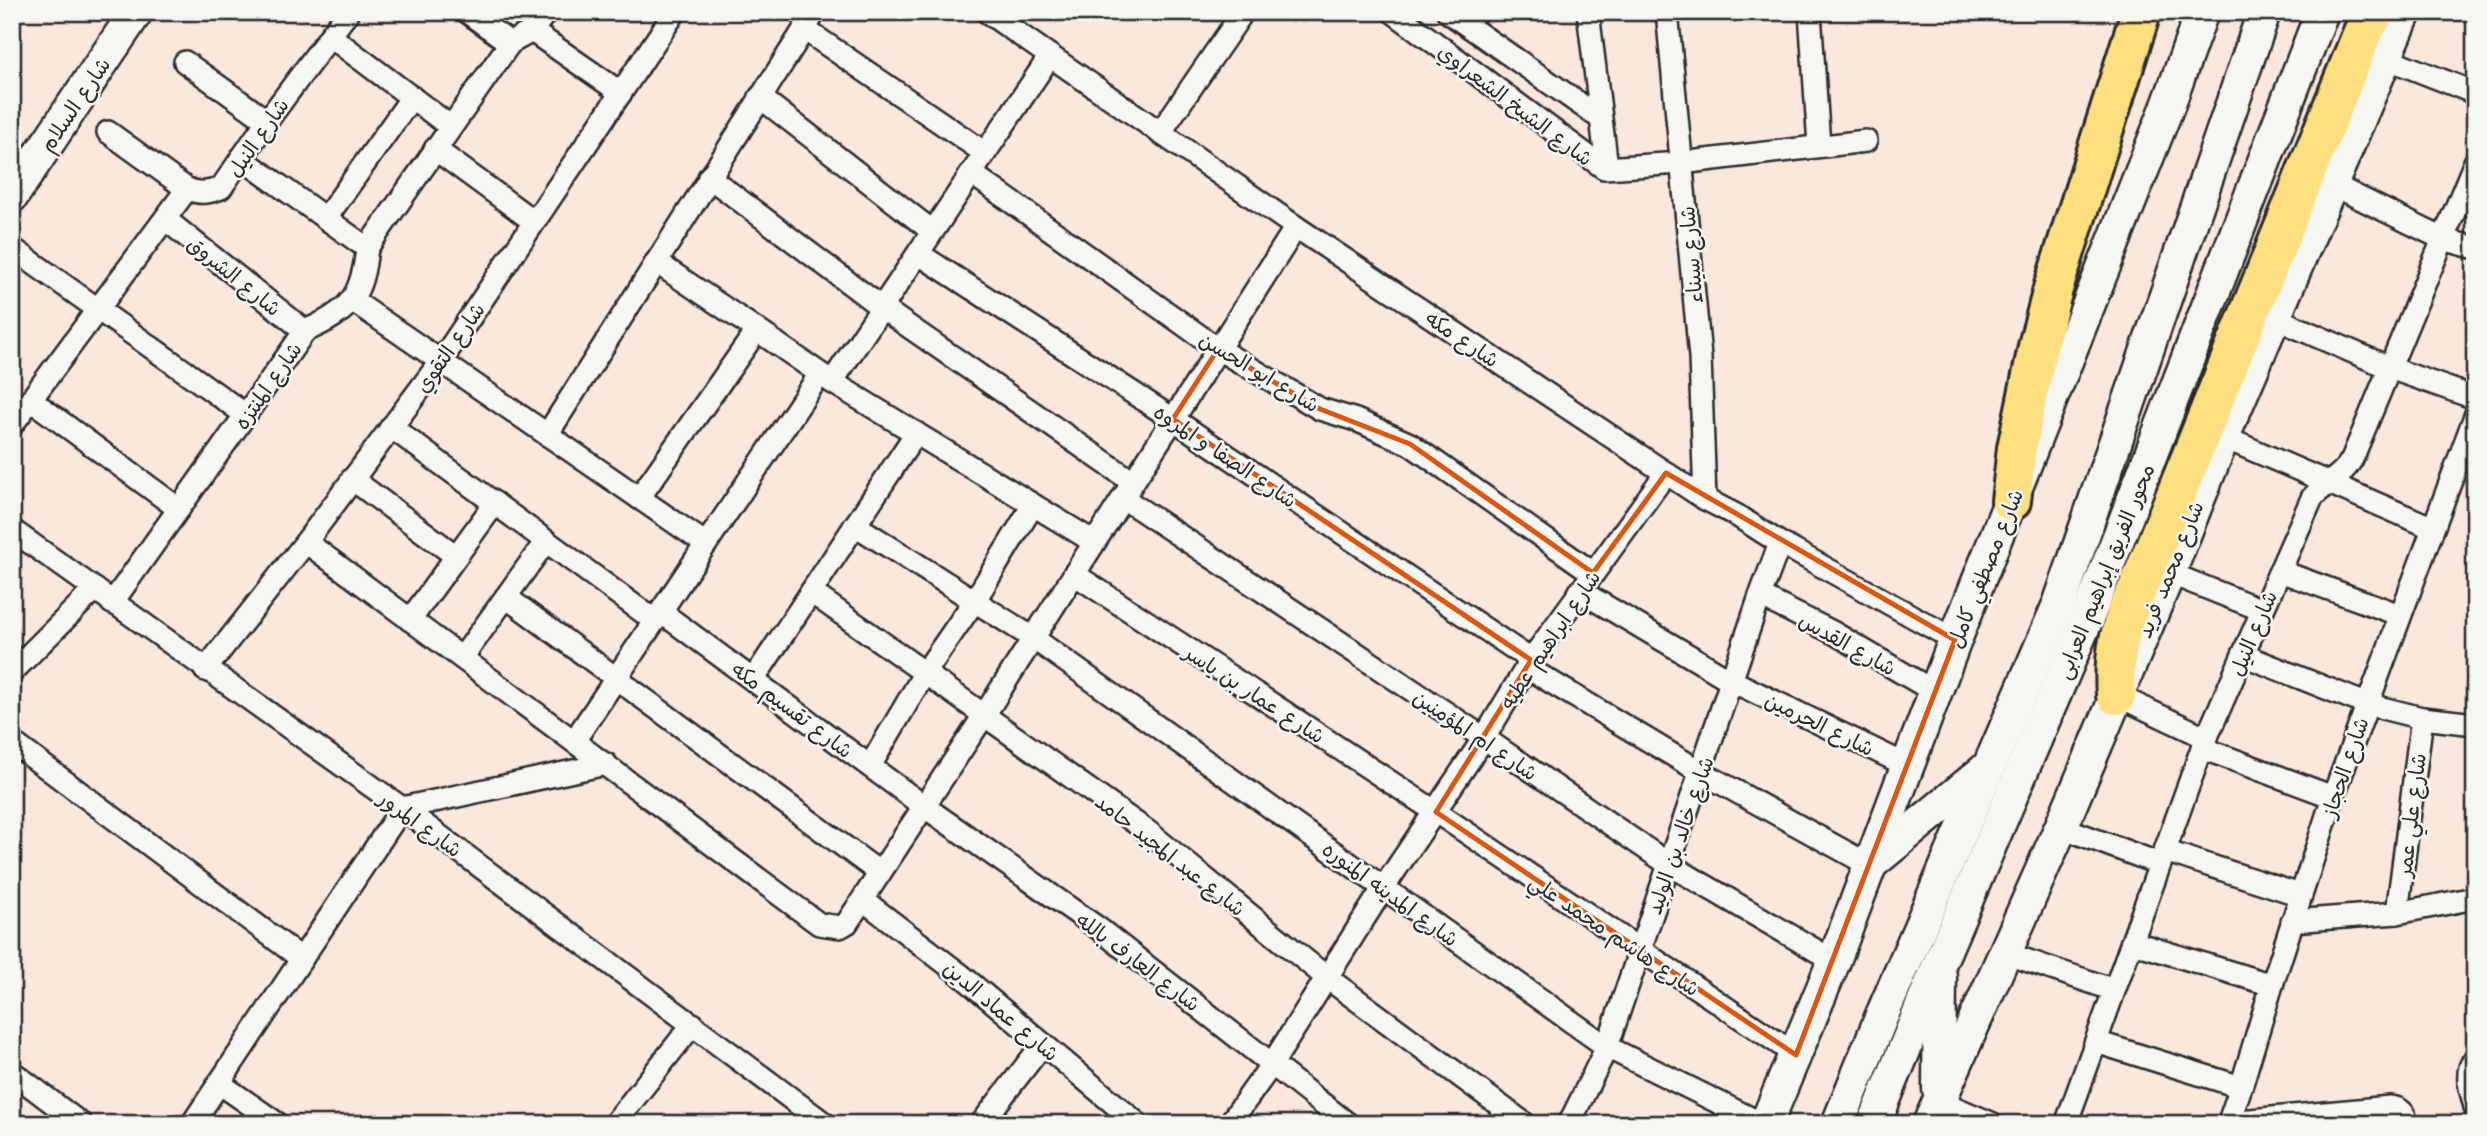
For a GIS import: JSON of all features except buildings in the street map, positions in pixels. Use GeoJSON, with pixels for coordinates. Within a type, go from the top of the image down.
{"type":"FeatureCollection","features":[{"type":"Feature","properties":{"kind":"highway"},"geometry":{"type":"LineString","coordinates":[[2011,502],[2027,394],[2049,302],[2141,12]]}},
{"type":"Feature","properties":{"kind":"highway"},"geometry":{"type":"LineString","coordinates":[[2116,695],[2116,650],[2128,608],[2375,34]]}},
{"type":"Feature","properties":{"kind":"street","name":"شارع السلام"},"geometry":{"type":"LineString","coordinates":[[12,161],[114,12]]}},
{"type":"Feature","properties":{"kind":"street","name":"شارع السلام"},"geometry":{"type":"LineString","coordinates":[[12,196],[136,12]]}},
{"type":"Feature","properties":{"kind":"street","name":"شارع النيل"},"geometry":{"type":"LineString","coordinates":[[187,189],[198,193],[221,188],[348,12]]}},
{"type":"Feature","properties":{"kind":"street"},"geometry":{"type":"LineString","coordinates":[[467,12],[510,43]]}},
{"type":"Feature","properties":{"kind":"street","name":"شارع المنتزه"},"geometry":{"type":"LineString","coordinates":[[112,603],[306,331],[332,319],[352,300],[364,275],[367,248],[510,43],[532,31],[546,12]]}},
{"type":"Feature","properties":{"kind":"street","name":"شارع التقوي"},"geometry":{"type":"LineString","coordinates":[[205,670],[306,542],[441,361],[675,12]]}},
{"type":"Feature","properties":{"kind":"street","name":"شارع مكه"},"geometry":{"type":"LineString","coordinates":[[987,12],[1296,227],[1705,499],[1955,640]]}},
{"type":"Feature","properties":{"kind":"street"},"geometry":{"type":"LineString","coordinates":[[1160,133],[1243,12]]}},
{"type":"Feature","properties":{"kind":"street","name":"شارع الشيخ الشعراوي"},"geometry":{"type":"LineString","coordinates":[[1393,12],[1600,166],[1681,163],[1866,141]]}},
{"type":"Feature","properties":{"kind":"street","name":"شارع الشيخ الشعراوي"},"geometry":{"type":"LineString","coordinates":[[1448,12],[1600,118]]}},
{"type":"Feature","properties":{"kind":"street","name":"شارع الشيخ الشعراوي"},"geometry":{"type":"LineString","coordinates":[[1588,12],[1606,167]]}},
{"type":"Feature","properties":{"kind":"street","name":"شارع سيناء"},"geometry":{"type":"LineString","coordinates":[[1667,12],[1700,357],[1705,499]]}},
{"type":"Feature","properties":{"kind":"street"},"geometry":{"type":"LineString","coordinates":[[1810,12],[1819,146]]}},
{"type":"Feature","properties":{"kind":"street"},"geometry":{"type":"LineString","coordinates":[[2169,103],[2171,59],[2180,12]]}},
{"type":"Feature","properties":{"kind":"street","name":"شارع مصطفي كامل"},"geometry":{"type":"LineString","coordinates":[[1764,1124],[1796,1055],[1834,961],[1955,640],[2169,103],[2202,12]]}},
{"type":"Feature","properties":{"kind":"street","name":"محور الفريق إبراهيم العرابى"},"geometry":{"type":"LineString","coordinates":[[1838,1124],[2060,602],[2264,12]]}},
{"type":"Feature","properties":{"kind":"street","name":"محور الفريق إبراهيم العرابى"},"geometry":{"type":"LineString","coordinates":[[1874,1124],[1940,962],[2089,614],[2322,12]]}},
{"type":"Feature","properties":{"kind":"street","name":"شارع محمد فريد"},"geometry":{"type":"LineString","coordinates":[[1934,1112],[2061,827],[2331,184],[2375,34],[2406,12]]}},
{"type":"Feature","properties":{"kind":"street"},"geometry":{"type":"LineString","coordinates":[[547,435],[809,21],[985,153]]}},
{"type":"Feature","properties":{"kind":"street"},"geometry":{"type":"LineString","coordinates":[[532,31],[621,93]]}},
{"type":"Feature","properties":{"kind":"street"},"geometry":{"type":"LineString","coordinates":[[2375,34],[2475,93]]}},
{"type":"Feature","properties":{"kind":"street"},"geometry":{"type":"LineString","coordinates":[[330,36],[452,127]]}},
{"type":"Feature","properties":{"kind":"street"},"geometry":{"type":"LineString","coordinates":[[574,741],[706,544],[826,378],[882,308],[1050,56]]}},
{"type":"Feature","properties":{"kind":"street"},"geometry":{"type":"LineString","coordinates":[[185,62],[267,121]]}},
{"type":"Feature","properties":{"kind":"street"},"geometry":{"type":"LineString","coordinates":[[326,218],[412,97]]}},
{"type":"Feature","properties":{"kind":"street"},"geometry":{"type":"LineString","coordinates":[[760,97],[933,231]]}},
{"type":"Feature","properties":{"kind":"street"},"geometry":{"type":"LineString","coordinates":[[12,425],[187,189],[108,132]]}},
{"type":"Feature","properties":{"kind":"street"},"geometry":{"type":"LineString","coordinates":[[435,149],[533,221]]}},
{"type":"Feature","properties":{"kind":"street"},"geometry":{"type":"LineString","coordinates":[[242,158],[367,248]]}},
{"type":"Feature","properties":{"kind":"street","name":"شارع النيل"},"geometry":{"type":"LineString","coordinates":[[2066,1124],[2205,743],[2312,498],[2346,469],[2352,459],[2475,162]]}},
{"type":"Feature","properties":{"kind":"street","name":"شارع ابو الحسن"},"geometry":{"type":"LineString","coordinates":[[971,173],[1218,349],[1320,409],[1356,420],[1409,444],[1593,573]]}},
{"type":"Feature","properties":{"kind":"street","name":"شارع ام المؤمنين"},"geometry":{"type":"LineString","coordinates":[[709,177],[1128,490],[1670,865],[1834,961]]}},
{"type":"Feature","properties":{"kind":"street"},"geometry":{"type":"LineString","coordinates":[[2331,184],[2443,239],[2475,248]]}},
{"type":"Feature","properties":{"kind":"street","name":"شارع الشروق"},"geometry":{"type":"LineString","coordinates":[[165,219],[306,331]]}},
{"type":"Feature","properties":{"kind":"street"},"geometry":{"type":"LineString","coordinates":[[306,542],[819,924],[840,927],[848,923],[925,807],[1296,227]]}},
{"type":"Feature","properties":{"kind":"street","name":"شارع الصفا و المروه"},"geometry":{"type":"LineString","coordinates":[[919,254],[1173,419],[1529,663],[1701,772],[1869,865]]}},
{"type":"Feature","properties":{"kind":"street"},"geometry":{"type":"LineString","coordinates":[[16,260],[98,309],[246,415]]}},
{"type":"Feature","properties":{"kind":"street"},"geometry":{"type":"LineString","coordinates":[[656,262],[826,378],[1094,542]]}},
{"type":"Feature","properties":{"kind":"street"},"geometry":{"type":"LineString","coordinates":[[352,300],[706,544]]}},
{"type":"Feature","properties":{"kind":"street"},"geometry":{"type":"LineString","coordinates":[[2275,318],[2390,368],[2475,398]]}},
{"type":"Feature","properties":{"kind":"street"},"geometry":{"type":"LineString","coordinates":[[639,498],[757,330]]}},
{"type":"Feature","properties":{"kind":"street"},"geometry":{"type":"LineString","coordinates":[[31,400],[179,509]]}},
{"type":"Feature","properties":{"kind":"street","name":"شارع الحجاز"},"geometry":{"type":"LineString","coordinates":[[2228,1123],[2333,797],[2475,416]]}},
{"type":"Feature","properties":{"kind":"street","name":"شارع تقسيم مكه"},"geometry":{"type":"LineString","coordinates":[[391,427],[546,541],[753,680],[925,807]]}},
{"type":"Feature","properties":{"kind":"street"},"geometry":{"type":"LineString","coordinates":[[753,680],[916,433]]}},
{"type":"Feature","properties":{"kind":"street"},"geometry":{"type":"LineString","coordinates":[[2223,437],[2433,528]]}},
{"type":"Feature","properties":{"kind":"street","name":"شارع ابراهيم عطيه"},"geometry":{"type":"LineString","coordinates":[[1229,1124],[1272,1064],[1384,887],[1436,812],[1529,663],[1666,473]]}},
{"type":"Feature","properties":{"kind":"street"},"geometry":{"type":"LineString","coordinates":[[352,480],[456,556]]}},
{"type":"Feature","properties":{"kind":"street"},"geometry":{"type":"LineString","coordinates":[[411,620],[495,503]]}},
{"type":"Feature","properties":{"kind":"street"},"geometry":{"type":"LineString","coordinates":[[870,766],[924,674],[975,600],[1033,505]]}},
{"type":"Feature","properties":{"kind":"street","name":"شارع المدينه المنوره"},"geometry":{"type":"LineString","coordinates":[[855,525],[1033,638],[1607,1047],[1764,1124]]}},
{"type":"Feature","properties":{"kind":"street","name":"شارع المرور"},"geometry":{"type":"LineString","coordinates":[[12,530],[402,808],[825,1124]]}},
{"type":"Feature","properties":{"kind":"street"},"geometry":{"type":"LineString","coordinates":[[462,658],[546,541]]}},
{"type":"Feature","properties":{"kind":"street","name":"شارع خالد بن الوليد"},"geometry":{"type":"LineString","coordinates":[[1569,1124],[1607,1047],[1780,543]]}},
{"type":"Feature","properties":{"kind":"street"},"geometry":{"type":"LineString","coordinates":[[2280,571],[2400,615]]}},
{"type":"Feature","properties":{"kind":"street"},"geometry":{"type":"LineString","coordinates":[[2169,573],[2262,610]]}},
{"type":"Feature","properties":{"kind":"street","name":"شارع عمار بن ياسر"},"geometry":{"type":"LineString","coordinates":[[1074,575],[1436,812]]}},
{"type":"Feature","properties":{"kind":"street"},"geometry":{"type":"LineString","coordinates":[[12,672],[95,589]]}},
{"type":"Feature","properties":{"kind":"street","name":"شارع الحرمين"},"geometry":{"type":"LineString","coordinates":[[1580,591],[1731,681],[1908,766]]}},
{"type":"Feature","properties":{"kind":"street","name":"شارع عبد المجيد حامد"},"geometry":{"type":"LineString","coordinates":[[811,592],[983,717],[1147,831],[1326,977],[1525,1124]]}},
{"type":"Feature","properties":{"kind":"street","name":"شارع القدس"},"geometry":{"type":"LineString","coordinates":[[1760,596],[1834,633],[1935,692]]}},
{"type":"Feature","properties":{"kind":"street"},"geometry":{"type":"LineString","coordinates":[[506,597],[880,873]]}},
{"type":"Feature","properties":{"kind":"street"},"geometry":{"type":"LineString","coordinates":[[2243,655],[2366,704],[2422,718],[2475,724]]}},
{"type":"Feature","properties":{"kind":"street"},"geometry":{"type":"LineString","coordinates":[[2116,695],[2205,743],[2333,797]]}},
{"type":"Feature","properties":{"kind":"street","name":"شارع علي عمر"},"geometry":{"type":"LineString","coordinates":[[2397,913],[2422,718]]}},
{"type":"Feature","properties":{"kind":"street"},"geometry":{"type":"LineString","coordinates":[[12,742],[302,959]]}},
{"type":"Feature","properties":{"kind":"street"},"geometry":{"type":"LineString","coordinates":[[192,1124],[402,808],[606,764]]}},
{"type":"Feature","properties":{"kind":"street"},"geometry":{"type":"LineString","coordinates":[[1869,865],[1989,766]]}},
{"type":"Feature","properties":{"kind":"street","name":"شارع العارف بالله"},"geometry":{"type":"LineString","coordinates":[[925,807],[1098,928],[1348,1124]]}},
{"type":"Feature","properties":{"kind":"street","name":"شارع هاشم محمد علي"},"geometry":{"type":"LineString","coordinates":[[1436,812],[1796,1055]]}},
{"type":"Feature","properties":{"kind":"street"},"geometry":{"type":"LineString","coordinates":[[2061,827],[2162,858],[2300,895]]}},
{"type":"Feature","properties":{"kind":"street"},"geometry":{"type":"LineString","coordinates":[[2292,921],[2397,913],[2475,898]]}},
{"type":"Feature","properties":{"kind":"street","name":"شارع عماد الدين"},"geometry":{"type":"LineString","coordinates":[[863,900],[961,975],[1138,1124]]}},
{"type":"Feature","properties":{"kind":"street"},"geometry":{"type":"LineString","coordinates":[[2132,942],[2272,985]]}},
{"type":"Feature","properties":{"kind":"street"},"geometry":{"type":"LineString","coordinates":[[2005,953],[2114,990]]}},
{"type":"Feature","properties":{"kind":"street"},"geometry":{"type":"LineString","coordinates":[[1940,962],[1934,1112],[1993,1124]]}},
{"type":"Feature","properties":{"kind":"street"},"geometry":{"type":"LineString","coordinates":[[614,1124],[693,1024]]}},
{"type":"Feature","properties":{"kind":"street"},"geometry":{"type":"LineString","coordinates":[[2096,1041],[2241,1087]]}},
{"type":"Feature","properties":{"kind":"street"},"geometry":{"type":"LineString","coordinates":[[981,1124],[1042,1044]]}},
{"type":"Feature","properties":{"kind":"street"},"geometry":{"type":"LineString","coordinates":[[2475,1058],[2471,1062],[2468,1076],[2475,1107]]}},
{"type":"Feature","properties":{"kind":"street"},"geometry":{"type":"LineString","coordinates":[[12,1072],[81,1124]]}},
{"type":"Feature","properties":{"kind":"street"},"geometry":{"type":"LineString","coordinates":[[219,1083],[278,1124]]}},
{"type":"Feature","properties":{"kind":"street"},"geometry":{"type":"LineString","coordinates":[[787,1124],[801,1107]]}},
{"type":"Feature","properties":{"kind":"street"},"geometry":{"type":"LineString","coordinates":[[2228,1123],[2398,1108],[2404,1112],[2407,1124]]}},
{"type":"Feature","properties":{"kind":"highlighted area"},"geometry":{"type":"Polygon","coordinates":[[[1218,349],[1320,409],[1410,444],[1593,573],[1666,473],[1955,640],[1796,1055],[1436,812],[1531,660],[1173,419],[1218,349]]]}}]}
